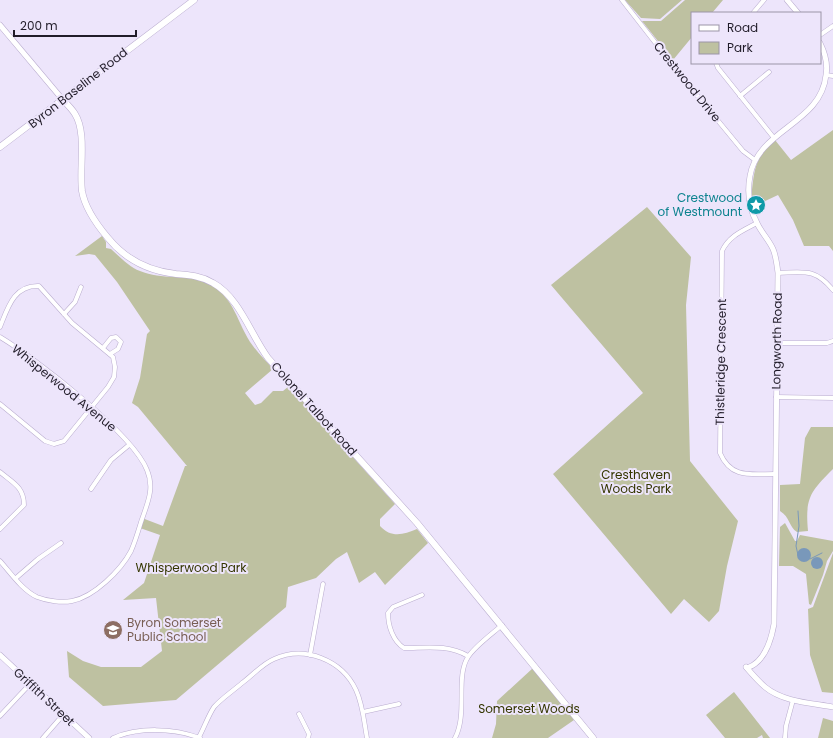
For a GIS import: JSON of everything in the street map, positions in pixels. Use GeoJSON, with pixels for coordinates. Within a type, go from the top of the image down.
{"type":"FeatureCollection","features":[{"type":"Feature","properties":{"kind":"main road","name":"Byron Baseline Road"},"geometry":{"type":"LineString","coordinates":[[0,147],[194,0]]}},
{"type":"Feature","properties":{"kind":"main road","name":"Colonel Talbot Road"},"geometry":{"type":"LineString","coordinates":[[63,100],[75,114],[81,133],[82,192],[92,218],[110,240],[125,255],[141,266],[159,272],[194,274],[214,283],[222,289],[236,304],[257,343],[268,358],[417,523],[593,738]]}},
{"type":"Feature","properties":{"kind":"street","name":"Crestwood Drive"},"geometry":{"type":"LineString","coordinates":[[622,0],[682,77],[743,151],[755,160]]}},
{"type":"Feature","properties":{"kind":"street"},"geometry":{"type":"LineString","coordinates":[[754,12],[764,0]]}},
{"type":"Feature","properties":{"kind":"street"},"geometry":{"type":"LineString","coordinates":[[787,0],[797,12]]}},
{"type":"Feature","properties":{"kind":"street"},"geometry":{"type":"LineString","coordinates":[[0,25],[63,100]]}},
{"type":"Feature","properties":{"kind":"street"},"geometry":{"type":"LineString","coordinates":[[821,34],[833,26]]}},
{"type":"Feature","properties":{"kind":"street","name":"Longworth Road"},"geometry":{"type":"LineString","coordinates":[[793,700],[766,688],[746,667],[753,666],[769,646],[774,624],[776,397],[778,342],[778,273],[773,250],[750,208],[748,193],[750,176],[755,160],[764,147],[803,117],[816,103],[825,85],[827,67],[824,50],[821,45]]}},
{"type":"Feature","properties":{"kind":"street"},"geometry":{"type":"LineString","coordinates":[[716,64],[774,138]]}},
{"type":"Feature","properties":{"kind":"street"},"geometry":{"type":"LineString","coordinates":[[740,96],[769,72]]}},
{"type":"Feature","properties":{"kind":"street"},"geometry":{"type":"LineString","coordinates":[[826,75],[833,76]]}},
{"type":"Feature","properties":{"kind":"street","name":"Thistleridge Crescent"},"geometry":{"type":"LineString","coordinates":[[757,223],[733,236],[726,243],[722,252],[720,453],[724,463],[732,470],[740,474],[775,474]]}},
{"type":"Feature","properties":{"kind":"street"},"geometry":{"type":"LineString","coordinates":[[778,273],[813,273],[824,279],[833,290]]}},
{"type":"Feature","properties":{"kind":"street"},"geometry":{"type":"LineString","coordinates":[[0,326],[12,297],[31,286],[39,286],[72,323],[110,354],[114,362],[114,377],[64,441],[54,444],[45,441],[0,404]]}},
{"type":"Feature","properties":{"kind":"street"},"geometry":{"type":"LineString","coordinates":[[64,314],[75,302],[81,288]]}},
{"type":"Feature","properties":{"kind":"street","name":"Whisperwood Avenue"},"geometry":{"type":"LineString","coordinates":[[0,337],[40,366],[117,430],[141,458],[151,482],[151,495],[131,551],[120,566],[97,588],[73,601],[63,602],[36,596],[0,561]]}},
{"type":"Feature","properties":{"kind":"street"},"geometry":{"type":"LineString","coordinates":[[103,348],[110,338],[116,338],[121,342],[118,349],[110,354]]}},
{"type":"Feature","properties":{"kind":"street"},"geometry":{"type":"LineString","coordinates":[[778,342],[827,343],[833,341]]}},
{"type":"Feature","properties":{"kind":"street"},"geometry":{"type":"LineString","coordinates":[[776,397],[833,398]]}},
{"type":"Feature","properties":{"kind":"street"},"geometry":{"type":"LineString","coordinates":[[91,488],[111,460],[129,445]]}},
{"type":"Feature","properties":{"kind":"street"},"geometry":{"type":"LineString","coordinates":[[0,472],[19,488],[24,495],[24,505],[0,529]]}},
{"type":"Feature","properties":{"kind":"street"},"geometry":{"type":"LineString","coordinates":[[16,578],[38,559],[61,543]]}},
{"type":"Feature","properties":{"kind":"street"},"geometry":{"type":"LineString","coordinates":[[310,655],[323,584]]}},
{"type":"Feature","properties":{"kind":"street"},"geometry":{"type":"LineString","coordinates":[[422,595],[393,606],[388,613],[388,622],[396,642],[404,648],[441,647],[460,652],[468,656]]}},
{"type":"Feature","properties":{"kind":"street"},"geometry":{"type":"LineString","coordinates":[[455,738],[461,722],[463,672],[468,656],[502,625]]}},
{"type":"Feature","properties":{"kind":"street"},"geometry":{"type":"LineString","coordinates":[[113,738],[122,734],[143,730],[172,731],[200,738],[214,707],[226,695],[272,660],[285,655],[297,653],[325,659],[342,670],[355,689],[363,712],[367,738]]}},
{"type":"Feature","properties":{"kind":"street","name":"Griffith Street"},"geometry":{"type":"LineString","coordinates":[[0,655],[89,738]]}},
{"type":"Feature","properties":{"kind":"street"},"geometry":{"type":"LineString","coordinates":[[0,716],[30,684]]}},
{"type":"Feature","properties":{"kind":"street"},"geometry":{"type":"LineString","coordinates":[[785,738],[786,726],[793,700],[833,707]]}},
{"type":"Feature","properties":{"kind":"street"},"geometry":{"type":"LineString","coordinates":[[363,712],[399,704]]}},
{"type":"Feature","properties":{"kind":"street"},"geometry":{"type":"LineString","coordinates":[[299,714],[309,734],[308,738]]}},
{"type":"Feature","properties":{"kind":"street"},"geometry":{"type":"LineString","coordinates":[[42,738],[63,715]]}},
{"type":"Feature","properties":{"kind":"green space"},"geometry":{"type":"Polygon","coordinates":[[[625,0],[682,0],[660,19],[641,18],[625,0]]]}},
{"type":"Feature","properties":{"kind":"green space"},"geometry":{"type":"Polygon","coordinates":[[[685,0],[723,0],[713,12],[691,12],[691,38],[673,60],[642,21],[661,21],[685,0]]]}},
{"type":"Feature","properties":{"kind":"green space"},"geometry":{"type":"Polygon","coordinates":[[[833,130],[833,251],[829,246],[804,246],[793,220],[778,195],[750,208],[755,170],[767,147],[775,140],[791,160],[833,130]]]}},
{"type":"Feature","properties":{"kind":"green space","name":"Cresthaven Woods Park"},"geometry":{"type":"Polygon","coordinates":[[[647,207],[691,257],[686,305],[690,461],[738,521],[727,566],[719,611],[709,622],[684,599],[671,614],[553,474],[643,393],[551,285],[647,207]]]}},
{"type":"Feature","properties":{"kind":"green space","name":"Whisperwood Park"},"geometry":{"type":"Polygon","coordinates":[[[102,236],[106,242],[106,248],[111,249],[125,262],[136,269],[148,274],[199,280],[217,289],[230,303],[253,346],[273,369],[245,393],[255,405],[261,403],[273,391],[283,391],[289,386],[395,504],[380,519],[380,526],[384,530],[393,534],[407,533],[417,529],[428,543],[385,585],[375,572],[359,583],[347,552],[336,559],[316,578],[288,587],[286,607],[176,700],[103,706],[69,677],[67,651],[83,661],[101,667],[141,667],[162,651],[156,598],[123,600],[144,583],[160,535],[140,528],[142,518],[163,526],[185,466],[187,466],[138,407],[132,403],[140,378],[147,334],[150,331],[117,282],[95,255],[89,254],[75,256],[102,236]]]}},
{"type":"Feature","properties":{"kind":"green space"},"geometry":{"type":"Polygon","coordinates":[[[811,427],[833,427],[833,469],[814,490],[811,496],[807,511],[808,531],[797,532],[794,530],[786,516],[780,511],[780,485],[800,484],[805,438],[811,427]]]}},
{"type":"Feature","properties":{"kind":"green space"},"geometry":{"type":"Polygon","coordinates":[[[785,523],[795,541],[797,541],[800,535],[833,541],[833,551],[827,561],[811,605],[809,604],[806,574],[793,566],[779,566],[780,527],[785,523]]]}},
{"type":"Feature","properties":{"kind":"green space"},"geometry":{"type":"Polygon","coordinates":[[[833,553],[833,693],[822,692],[810,655],[808,609],[813,607],[833,553]]]}},
{"type":"Feature","properties":{"kind":"green space","name":"Somerset Woods"},"geometry":{"type":"Polygon","coordinates":[[[533,668],[574,720],[548,738],[492,738],[496,724],[497,701],[533,668]]]}},
{"type":"Feature","properties":{"kind":"green space"},"geometry":{"type":"Polygon","coordinates":[[[734,692],[770,738],[763,738],[762,735],[757,738],[725,738],[706,715],[734,692]]]}},
{"type":"Feature","properties":{"kind":"green space"},"geometry":{"type":"Polygon","coordinates":[[[823,718],[833,721],[833,738],[818,738],[823,718]]]}},
{"type":"Feature","properties":{"kind":"water"},"geometry":{"type":"Polygon","coordinates":[[[804,548],[809,550],[811,555],[809,560],[804,562],[799,560],[797,555],[799,550],[804,548]]]}},
{"type":"Feature","properties":{"kind":"water"},"geometry":{"type":"Polygon","coordinates":[[[815,557],[819,557],[823,563],[819,569],[815,569],[811,565],[811,561],[815,557]]]}},
{"type":"Feature","properties":{"kind":"waterway"},"geometry":{"type":"LineString","coordinates":[[798,511],[799,526],[796,546],[798,555]]}},
{"type":"Feature","properties":{"kind":"waterway"},"geometry":{"type":"LineString","coordinates":[[810,559],[822,553]]}},
{"type":"Feature","properties":{"kind":"place","name":"Crestwood of Westmount"},"geometry":{"type":"Point","coordinates":[756,205]}},
{"type":"Feature","properties":{"kind":"place","name":"Byron Somerset Public School"},"geometry":{"type":"Point","coordinates":[113,630]}}]}
